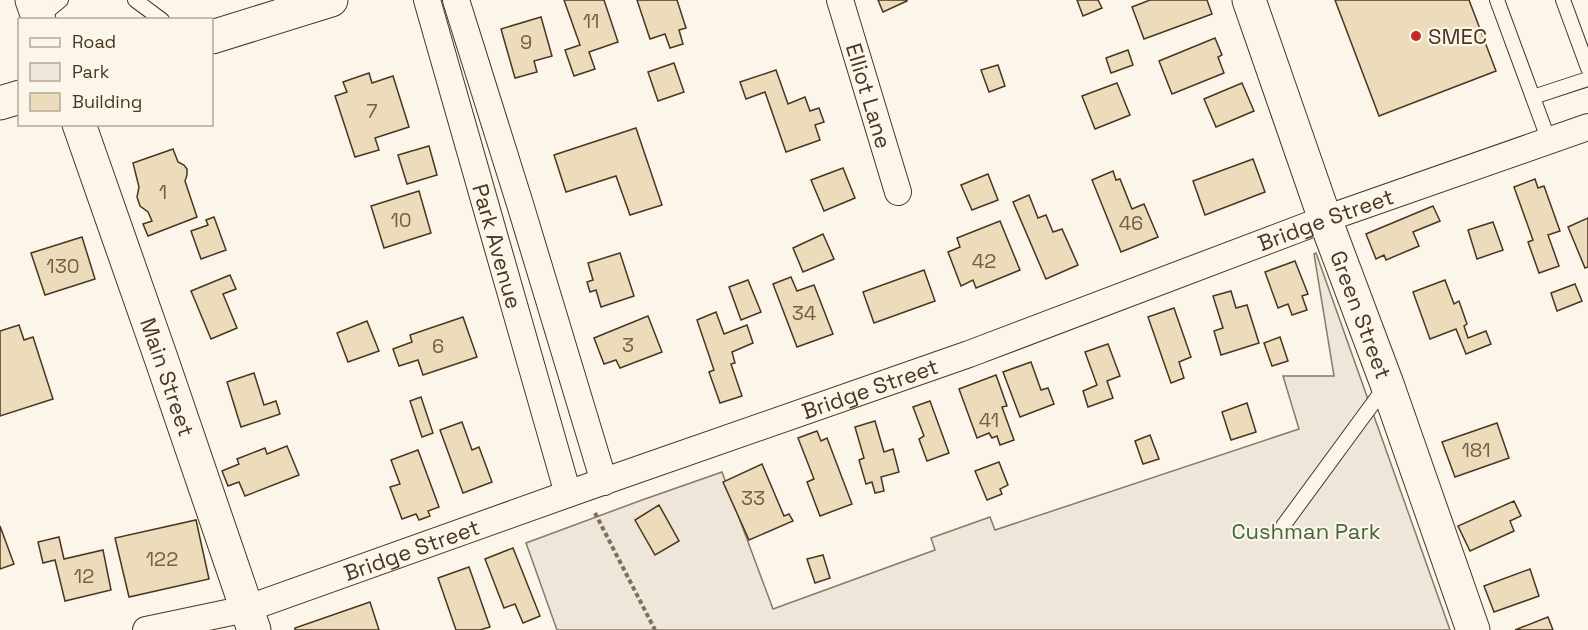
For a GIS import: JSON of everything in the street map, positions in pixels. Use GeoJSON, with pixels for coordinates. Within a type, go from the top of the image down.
{"type":"FeatureCollection","features":[{"type":"Feature","properties":{"kind":"main road"},"geometry":{"type":"LineString","coordinates":[[213,37],[331,0]]}},
{"type":"Feature","properties":{"kind":"main road","name":"Green Street"},"geometry":{"type":"LineString","coordinates":[[1249,0],[1473,630]]}},
{"type":"Feature","properties":{"kind":"main road"},"geometry":{"type":"LineString","coordinates":[[0,103],[18,98]]}},
{"type":"Feature","properties":{"kind":"main road","name":"Main Street"},"geometry":{"type":"LineString","coordinates":[[80,126],[250,620]]}},
{"type":"Feature","properties":{"kind":"street","name":"Park Avenue"},"geometry":{"type":"LineString","coordinates":[[427,0],[584,488]]}},
{"type":"Feature","properties":{"kind":"street"},"geometry":{"type":"LineString","coordinates":[[456,0],[520,204],[584,488]]}},
{"type":"Feature","properties":{"kind":"street","name":"Elliot Lane"},"geometry":{"type":"LineString","coordinates":[[840,0],[898,192]]}},
{"type":"Feature","properties":{"kind":"street","name":"Bridge Street"},"geometry":{"type":"LineString","coordinates":[[146,630],[250,620],[584,488],[969,354],[1326,219],[1588,127]]}},
{"type":"Feature","properties":{"kind":"lane"},"geometry":{"type":"LineString","coordinates":[[135,0],[159,18]]}},
{"type":"Feature","properties":{"kind":"lane"},"geometry":{"type":"LineString","coordinates":[[1497,0],[1549,141]]}},
{"type":"Feature","properties":{"kind":"lane"},"geometry":{"type":"LineString","coordinates":[[1563,0],[1588,68]]}},
{"type":"Feature","properties":{"kind":"lane"},"geometry":{"type":"LineString","coordinates":[[1533,98],[1588,79]]}},
{"type":"Feature","properties":{"kind":"lane"},"geometry":{"type":"LineString","coordinates":[[1283,525],[1387,384]]}},
{"type":"Feature","properties":{"kind":"path"},"geometry":{"type":"LineString","coordinates":[[584,488],[655,630]]}},
{"type":"Feature","properties":{"kind":"green space","name":"Cushman Park"},"geometry":{"type":"Polygon","coordinates":[[[1316,253],[1450,630],[557,630],[526,543],[722,472],[773,609],[935,550],[931,538],[990,517],[995,530],[1299,429],[1283,376],[1334,376],[1314,254],[1316,253]]]}},
{"type":"Feature","properties":{"kind":"building"},"geometry":{"type":"Polygon","coordinates":[[[564,0],[604,0],[618,42],[589,52],[595,69],[574,76],[565,50],[580,45],[564,0]]]}},
{"type":"Feature","properties":{"kind":"building"},"geometry":{"type":"Polygon","coordinates":[[[637,0],[677,0],[686,28],[679,30],[683,44],[670,48],[665,34],[650,39],[637,0]]]}},
{"type":"Feature","properties":{"kind":"building"},"geometry":{"type":"Polygon","coordinates":[[[878,0],[907,0],[907,1],[883,12],[878,0]]]}},
{"type":"Feature","properties":{"kind":"building"},"geometry":{"type":"Polygon","coordinates":[[[1077,0],[1098,0],[1102,8],[1083,16],[1077,0]]]}},
{"type":"Feature","properties":{"kind":"building"},"geometry":{"type":"Polygon","coordinates":[[[1150,0],[1207,0],[1212,14],[1144,39],[1132,7],[1150,0]]]}},
{"type":"Feature","properties":{"kind":"building","name":"SMEC"},"geometry":{"type":"Polygon","coordinates":[[[1335,0],[1469,0],[1496,71],[1379,116],[1335,0]]]}},
{"type":"Feature","properties":{"kind":"building"},"geometry":{"type":"Polygon","coordinates":[[[541,17],[552,56],[534,61],[537,72],[515,78],[501,29],[541,17]]]}},
{"type":"Feature","properties":{"kind":"building"},"geometry":{"type":"Polygon","coordinates":[[[1215,38],[1222,55],[1218,57],[1224,73],[1172,94],[1159,61],[1215,38]]]}},
{"type":"Feature","properties":{"kind":"building"},"geometry":{"type":"Polygon","coordinates":[[[1128,50],[1133,65],[1111,73],[1106,58],[1128,50]]]}},
{"type":"Feature","properties":{"kind":"building"},"geometry":{"type":"Polygon","coordinates":[[[674,63],[684,92],[658,101],[648,72],[674,63]]]}},
{"type":"Feature","properties":{"kind":"building"},"geometry":{"type":"Polygon","coordinates":[[[998,65],[1005,86],[989,92],[981,70],[998,65]]]}},
{"type":"Feature","properties":{"kind":"building"},"geometry":{"type":"Polygon","coordinates":[[[776,70],[788,104],[805,97],[810,111],[819,108],[824,122],[815,125],[820,140],[786,152],[765,92],[746,99],[740,82],[776,70]]]}},
{"type":"Feature","properties":{"kind":"building"},"geometry":{"type":"Polygon","coordinates":[[[369,73],[372,83],[393,76],[409,127],[375,138],[379,150],[355,157],[335,96],[347,92],[343,82],[369,73]]]}},
{"type":"Feature","properties":{"kind":"building"},"geometry":{"type":"Polygon","coordinates":[[[1117,83],[1130,115],[1095,129],[1082,96],[1117,83]]]}},
{"type":"Feature","properties":{"kind":"building"},"geometry":{"type":"Polygon","coordinates":[[[1242,83],[1254,111],[1216,127],[1204,99],[1242,83]]]}},
{"type":"Feature","properties":{"kind":"building"},"geometry":{"type":"Polygon","coordinates":[[[636,128],[662,205],[630,215],[616,176],[566,192],[554,155],[636,128]]]}},
{"type":"Feature","properties":{"kind":"building"},"geometry":{"type":"Polygon","coordinates":[[[429,146],[437,175],[407,184],[398,155],[429,146]]]}},
{"type":"Feature","properties":{"kind":"building"},"geometry":{"type":"Polygon","coordinates":[[[173,149],[178,162],[187,169],[185,181],[197,217],[148,236],[143,224],[152,221],[148,212],[140,206],[137,197],[139,187],[133,163],[173,149]]]}},
{"type":"Feature","properties":{"kind":"building"},"geometry":{"type":"Polygon","coordinates":[[[1253,159],[1265,192],[1205,215],[1193,181],[1253,159]]]}},
{"type":"Feature","properties":{"kind":"building"},"geometry":{"type":"Polygon","coordinates":[[[843,168],[855,198],[824,211],[811,180],[843,168]]]}},
{"type":"Feature","properties":{"kind":"building"},"geometry":{"type":"Polygon","coordinates":[[[1113,171],[1116,180],[1120,179],[1132,209],[1144,204],[1158,237],[1121,252],[1092,180],[1113,171]]]}},
{"type":"Feature","properties":{"kind":"building"},"geometry":{"type":"Polygon","coordinates":[[[988,174],[998,200],[972,210],[961,185],[988,174]]]}},
{"type":"Feature","properties":{"kind":"building"},"geometry":{"type":"Polygon","coordinates":[[[1535,179],[1538,188],[1544,186],[1560,231],[1548,235],[1559,266],[1539,273],[1528,242],[1533,240],[1514,187],[1535,179]]]}},
{"type":"Feature","properties":{"kind":"building"},"geometry":{"type":"Polygon","coordinates":[[[419,191],[431,233],[384,248],[371,206],[419,191]]]}},
{"type":"Feature","properties":{"kind":"building"},"geometry":{"type":"Polygon","coordinates":[[[1029,195],[1038,218],[1046,215],[1053,232],[1062,229],[1078,265],[1046,279],[1013,202],[1029,195]]]}},
{"type":"Feature","properties":{"kind":"building"},"geometry":{"type":"Polygon","coordinates":[[[1433,206],[1440,221],[1413,232],[1419,246],[1386,260],[1384,255],[1376,259],[1366,234],[1433,206]]]}},
{"type":"Feature","properties":{"kind":"building"},"geometry":{"type":"Polygon","coordinates":[[[214,217],[226,250],[201,259],[191,231],[208,225],[206,220],[214,217]]]}},
{"type":"Feature","properties":{"kind":"building"},"geometry":{"type":"Polygon","coordinates":[[[1588,218],[1588,267],[1585,268],[1568,227],[1588,218]]]}},
{"type":"Feature","properties":{"kind":"building"},"geometry":{"type":"Polygon","coordinates":[[[1000,221],[1020,270],[976,288],[973,280],[961,286],[948,252],[960,247],[957,238],[1000,221]]]}},
{"type":"Feature","properties":{"kind":"building"},"geometry":{"type":"Polygon","coordinates":[[[1493,222],[1503,250],[1477,259],[1468,230],[1493,222]]]}},
{"type":"Feature","properties":{"kind":"building"},"geometry":{"type":"Polygon","coordinates":[[[823,234],[834,259],[803,272],[793,248],[823,234]]]}},
{"type":"Feature","properties":{"kind":"building"},"geometry":{"type":"Polygon","coordinates":[[[82,237],[95,279],[45,295],[31,253],[82,237]]]}},
{"type":"Feature","properties":{"kind":"building"},"geometry":{"type":"Polygon","coordinates":[[[620,253],[634,296],[601,307],[596,290],[590,292],[587,282],[593,280],[588,263],[620,253]]]}},
{"type":"Feature","properties":{"kind":"building"},"geometry":{"type":"Polygon","coordinates":[[[1295,261],[1308,294],[1302,296],[1307,310],[1292,315],[1288,304],[1278,308],[1265,272],[1295,261]]]}},
{"type":"Feature","properties":{"kind":"building"},"geometry":{"type":"Polygon","coordinates":[[[924,270],[935,301],[874,323],[863,292],[924,270]]]}},
{"type":"Feature","properties":{"kind":"building"},"geometry":{"type":"Polygon","coordinates":[[[230,275],[236,289],[223,294],[237,328],[211,339],[191,291],[230,275]]]}},
{"type":"Feature","properties":{"kind":"building"},"geometry":{"type":"Polygon","coordinates":[[[791,277],[797,291],[814,285],[833,334],[797,347],[773,284],[791,277]]]}},
{"type":"Feature","properties":{"kind":"building"},"geometry":{"type":"Polygon","coordinates":[[[748,280],[761,312],[741,320],[729,287],[748,280]]]}},
{"type":"Feature","properties":{"kind":"building"},"geometry":{"type":"Polygon","coordinates":[[[1445,280],[1454,304],[1459,301],[1467,324],[1464,326],[1468,338],[1486,331],[1491,344],[1466,354],[1456,329],[1430,339],[1413,292],[1445,280]]]}},
{"type":"Feature","properties":{"kind":"building"},"geometry":{"type":"Polygon","coordinates":[[[1575,284],[1582,301],[1557,311],[1551,293],[1575,284]]]}},
{"type":"Feature","properties":{"kind":"building"},"geometry":{"type":"Polygon","coordinates":[[[1231,291],[1236,308],[1247,305],[1259,343],[1221,355],[1214,331],[1223,328],[1213,296],[1231,291]]]}},
{"type":"Feature","properties":{"kind":"building"},"geometry":{"type":"Polygon","coordinates":[[[1174,308],[1191,357],[1179,362],[1184,378],[1171,383],[1148,317],[1174,308]]]}},
{"type":"Feature","properties":{"kind":"building"},"geometry":{"type":"Polygon","coordinates":[[[716,312],[724,334],[747,325],[753,343],[732,352],[735,363],[731,364],[742,396],[720,403],[709,372],[714,370],[697,320],[716,312]]]}},
{"type":"Feature","properties":{"kind":"building"},"geometry":{"type":"Polygon","coordinates":[[[648,316],[662,352],[620,368],[616,360],[604,364],[594,338],[648,316]]]}},
{"type":"Feature","properties":{"kind":"building"},"geometry":{"type":"Polygon","coordinates":[[[463,317],[477,357],[423,375],[418,360],[399,366],[393,349],[412,342],[410,335],[463,317]]]}},
{"type":"Feature","properties":{"kind":"building"},"geometry":{"type":"Polygon","coordinates":[[[367,321],[379,351],[348,362],[337,333],[367,321]]]}},
{"type":"Feature","properties":{"kind":"building"},"geometry":{"type":"Polygon","coordinates":[[[19,325],[24,340],[33,337],[53,399],[0,416],[0,331],[19,325]]]}},
{"type":"Feature","properties":{"kind":"building"},"geometry":{"type":"Polygon","coordinates":[[[1280,337],[1288,361],[1272,366],[1264,343],[1280,337]]]}},
{"type":"Feature","properties":{"kind":"building"},"geometry":{"type":"Polygon","coordinates":[[[1108,344],[1120,376],[1107,381],[1113,398],[1088,407],[1083,391],[1097,385],[1085,352],[1108,344]]]}},
{"type":"Feature","properties":{"kind":"building"},"geometry":{"type":"Polygon","coordinates":[[[1031,362],[1041,390],[1048,388],[1054,404],[1020,417],[1003,372],[1031,362]]]}},
{"type":"Feature","properties":{"kind":"building"},"geometry":{"type":"Polygon","coordinates":[[[254,373],[264,405],[276,401],[280,414],[241,427],[227,382],[254,373]]]}},
{"type":"Feature","properties":{"kind":"building"},"geometry":{"type":"Polygon","coordinates":[[[996,375],[1007,406],[1002,407],[1014,440],[1000,445],[997,436],[992,438],[989,433],[977,438],[959,389],[996,375]]]}},
{"type":"Feature","properties":{"kind":"building"},"geometry":{"type":"Polygon","coordinates":[[[421,397],[433,433],[422,437],[410,401],[421,397]]]}},
{"type":"Feature","properties":{"kind":"building"},"geometry":{"type":"Polygon","coordinates":[[[930,401],[949,453],[927,461],[919,439],[924,436],[913,407],[930,401]]]}},
{"type":"Feature","properties":{"kind":"building"},"geometry":{"type":"Polygon","coordinates":[[[1247,403],[1256,432],[1231,440],[1222,412],[1247,403]]]}},
{"type":"Feature","properties":{"kind":"building"},"geometry":{"type":"Polygon","coordinates":[[[875,421],[884,452],[893,449],[899,472],[881,477],[884,491],[875,493],[872,482],[866,484],[859,460],[864,458],[855,427],[875,421]]]}},
{"type":"Feature","properties":{"kind":"building"},"geometry":{"type":"Polygon","coordinates":[[[462,422],[472,450],[479,447],[492,482],[463,493],[440,430],[462,422]]]}},
{"type":"Feature","properties":{"kind":"building"},"geometry":{"type":"Polygon","coordinates":[[[1497,423],[1509,458],[1455,477],[1442,442],[1497,423]]]}},
{"type":"Feature","properties":{"kind":"building"},"geometry":{"type":"Polygon","coordinates":[[[817,431],[821,441],[827,438],[852,504],[820,516],[807,482],[814,479],[798,438],[817,431]]]}},
{"type":"Feature","properties":{"kind":"building"},"geometry":{"type":"Polygon","coordinates":[[[1150,435],[1159,459],[1143,464],[1135,441],[1150,435]]]}},
{"type":"Feature","properties":{"kind":"building"},"geometry":{"type":"Polygon","coordinates":[[[287,446],[299,475],[245,496],[239,482],[228,486],[222,471],[239,464],[237,459],[265,448],[267,454],[287,446]]]}},
{"type":"Feature","properties":{"kind":"building"},"geometry":{"type":"Polygon","coordinates":[[[418,450],[439,507],[428,511],[430,516],[419,520],[416,514],[402,519],[390,487],[400,484],[391,460],[418,450]]]}},
{"type":"Feature","properties":{"kind":"building"},"geometry":{"type":"Polygon","coordinates":[[[999,462],[1008,485],[1000,489],[1002,494],[987,500],[975,471],[999,462]]]}},
{"type":"Feature","properties":{"kind":"building"},"geometry":{"type":"Polygon","coordinates":[[[762,464],[784,516],[789,514],[793,521],[749,540],[723,482],[762,464]]]}},
{"type":"Feature","properties":{"kind":"building"},"geometry":{"type":"Polygon","coordinates":[[[1514,501],[1521,516],[1510,521],[1514,531],[1470,551],[1458,526],[1514,501]]]}},
{"type":"Feature","properties":{"kind":"building"},"geometry":{"type":"Polygon","coordinates":[[[659,505],[679,541],[655,555],[635,520],[659,505]]]}},
{"type":"Feature","properties":{"kind":"building"},"geometry":{"type":"Polygon","coordinates":[[[196,520],[209,579],[129,597],[115,538],[196,520]]]}},
{"type":"Feature","properties":{"kind":"building"},"geometry":{"type":"Polygon","coordinates":[[[0,526],[14,564],[0,569],[0,526]]]}},
{"type":"Feature","properties":{"kind":"building"},"geometry":{"type":"Polygon","coordinates":[[[59,537],[64,559],[103,550],[111,590],[65,601],[55,560],[43,563],[38,542],[59,537]]]}},
{"type":"Feature","properties":{"kind":"building"},"geometry":{"type":"Polygon","coordinates":[[[513,548],[540,616],[523,623],[515,604],[504,608],[485,559],[513,548]]]}},
{"type":"Feature","properties":{"kind":"building"},"geometry":{"type":"Polygon","coordinates":[[[823,555],[830,578],[815,583],[807,559],[823,555]]]}},
{"type":"Feature","properties":{"kind":"building"},"geometry":{"type":"Polygon","coordinates":[[[469,567],[490,627],[480,630],[456,630],[438,578],[469,567]]]}},
{"type":"Feature","properties":{"kind":"building"},"geometry":{"type":"Polygon","coordinates":[[[1530,569],[1539,596],[1494,612],[1484,586],[1530,569]]]}},
{"type":"Feature","properties":{"kind":"building"},"geometry":{"type":"Polygon","coordinates":[[[370,602],[379,630],[295,630],[295,628],[370,602]]]}},
{"type":"Feature","properties":{"kind":"building"},"geometry":{"type":"Polygon","coordinates":[[[1548,617],[1553,630],[1515,630],[1548,617]]]}},
{"type":"Feature","properties":{"kind":"place","name":"SMEC"},"geometry":{"type":"Point","coordinates":[1416,36]}}]}
